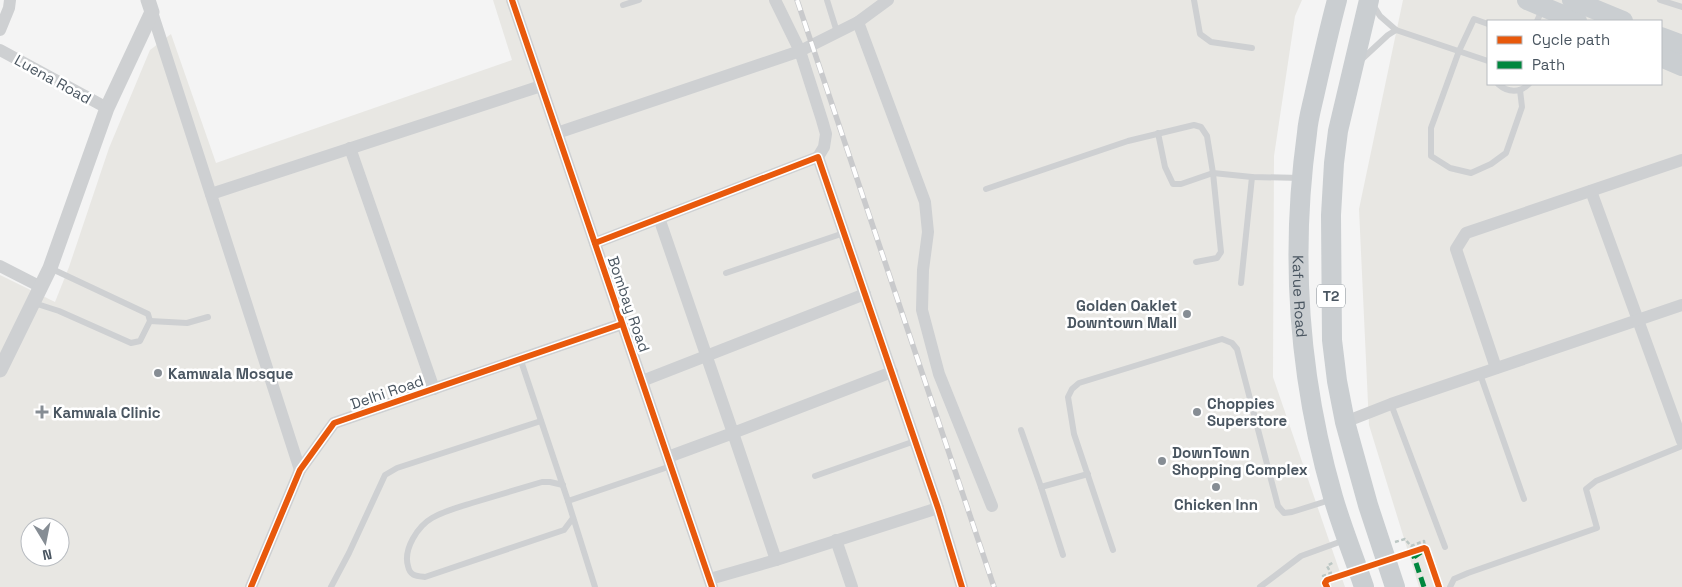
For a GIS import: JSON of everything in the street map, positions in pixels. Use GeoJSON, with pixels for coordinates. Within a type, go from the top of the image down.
{"type":"FeatureCollection","features":[{"type":"Feature","properties":{"kind":"main road","name":"Kafue Road"},"geometry":{"type":"LineString","coordinates":[[1338,0],[1322,59],[1307,132],[1298,244],[1299,296],[1302,345],[1314,412],[1334,499],[1364,587]]}},
{"type":"Feature","properties":{"kind":"main road","name":"Kafue Road"},"geometry":{"type":"LineString","coordinates":[[1370,0],[1338,131],[1334,162],[1331,216],[1332,340],[1345,422],[1368,505],[1394,587]]}},
{"type":"Feature","properties":{"kind":"main road"},"geometry":{"type":"LineString","coordinates":[[1572,0],[1621,20]]}},
{"type":"Feature","properties":{"kind":"main road"},"geometry":{"type":"LineString","coordinates":[[1539,7],[1574,20]]}},
{"type":"Feature","properties":{"kind":"main road"},"geometry":{"type":"LineString","coordinates":[[1662,37],[1682,46]]}},
{"type":"Feature","properties":{"kind":"main road"},"geometry":{"type":"LineString","coordinates":[[1662,57],[1682,66]]}},
{"type":"Feature","properties":{"kind":"street"},"geometry":{"type":"LineString","coordinates":[[0,30],[9,8],[10,0]]}},
{"type":"Feature","properties":{"kind":"street","name":"Bombay Road"},"geometry":{"type":"LineString","coordinates":[[512,0],[711,583]]}},
{"type":"Feature","properties":{"kind":"street"},"geometry":{"type":"LineString","coordinates":[[595,243],[818,156],[824,147],[826,134],[800,51],[775,0]]}},
{"type":"Feature","properties":{"kind":"street"},"geometry":{"type":"LineString","coordinates":[[557,133],[800,51],[858,22],[888,0]]}},
{"type":"Feature","properties":{"kind":"street"},"geometry":{"type":"LineString","coordinates":[[0,370],[50,268],[107,108],[150,6]]}},
{"type":"Feature","properties":{"kind":"street"},"geometry":{"type":"LineString","coordinates":[[150,6],[300,470]]}},
{"type":"Feature","properties":{"kind":"street"},"geometry":{"type":"LineString","coordinates":[[858,22],[925,202],[928,232],[923,270],[922,310],[938,374],[992,506]]}},
{"type":"Feature","properties":{"kind":"street","name":"Luena Road"},"geometry":{"type":"LineString","coordinates":[[0,50],[107,108]]}},
{"type":"Feature","properties":{"kind":"street"},"geometry":{"type":"LineString","coordinates":[[211,194],[541,86]]}},
{"type":"Feature","properties":{"kind":"street"},"geometry":{"type":"LineString","coordinates":[[350,148],[434,389]]}},
{"type":"Feature","properties":{"kind":"street"},"geometry":{"type":"LineString","coordinates":[[818,156],[938,508],[962,587]]}},
{"type":"Feature","properties":{"kind":"street"},"geometry":{"type":"LineString","coordinates":[[1496,368],[1456,250],[1466,233],[1682,160]]}},
{"type":"Feature","properties":{"kind":"street"},"geometry":{"type":"LineString","coordinates":[[1591,191],[1682,441]]}},
{"type":"Feature","properties":{"kind":"street"},"geometry":{"type":"LineString","coordinates":[[658,218],[776,560]]}},
{"type":"Feature","properties":{"kind":"street"},"geometry":{"type":"LineString","coordinates":[[0,266],[40,287]]}},
{"type":"Feature","properties":{"kind":"street"},"geometry":{"type":"LineString","coordinates":[[642,381],[865,294]]}},
{"type":"Feature","properties":{"kind":"street"},"geometry":{"type":"LineString","coordinates":[[1345,422],[1391,404],[1682,305]]}},
{"type":"Feature","properties":{"kind":"street","name":"Delhi Road"},"geometry":{"type":"LineString","coordinates":[[251,587],[300,470],[334,423],[622,324]]}},
{"type":"Feature","properties":{"kind":"street"},"geometry":{"type":"LineString","coordinates":[[669,462],[733,433],[892,372]]}},
{"type":"Feature","properties":{"kind":"street"},"geometry":{"type":"LineString","coordinates":[[711,583],[836,540],[938,508]]}},
{"type":"Feature","properties":{"kind":"street"},"geometry":{"type":"LineString","coordinates":[[836,540],[852,587]]}},
{"type":"Feature","properties":{"kind":"lane"},"geometry":{"type":"LineString","coordinates":[[623,5],[639,0]]}},
{"type":"Feature","properties":{"kind":"lane"},"geometry":{"type":"LineString","coordinates":[[827,0],[837,32]]}},
{"type":"Feature","properties":{"kind":"lane"},"geometry":{"type":"LineString","coordinates":[[1194,0],[1200,34],[1211,42],[1252,48]]}},
{"type":"Feature","properties":{"kind":"lane"},"geometry":{"type":"LineString","coordinates":[[1370,0],[1380,16],[1396,30],[1487,61]]}},
{"type":"Feature","properties":{"kind":"lane"},"geometry":{"type":"LineString","coordinates":[[1660,0],[1682,7]]}},
{"type":"Feature","properties":{"kind":"lane"},"geometry":{"type":"LineString","coordinates":[[1487,24],[1474,19],[1458,51],[1431,128],[1431,156],[1450,168],[1471,173],[1491,164],[1506,153],[1522,107],[1520,90]]}},
{"type":"Feature","properties":{"kind":"lane"},"geometry":{"type":"LineString","coordinates":[[1352,69],[1388,35],[1396,30]]}},
{"type":"Feature","properties":{"kind":"lane"},"geometry":{"type":"LineString","coordinates":[[1500,85],[1508,90],[1520,90],[1528,85]]}},
{"type":"Feature","properties":{"kind":"lane"},"geometry":{"type":"LineString","coordinates":[[986,188],[1128,140],[1194,125],[1201,127],[1207,136],[1213,173],[1221,252],[1217,258],[1196,262]]}},
{"type":"Feature","properties":{"kind":"lane"},"geometry":{"type":"LineString","coordinates":[[1158,133],[1165,168],[1172,184],[1181,184],[1213,173],[1252,177],[1303,178]]}},
{"type":"Feature","properties":{"kind":"lane"},"geometry":{"type":"LineString","coordinates":[[1241,284],[1252,177]]}},
{"type":"Feature","properties":{"kind":"lane"},"geometry":{"type":"LineString","coordinates":[[726,273],[844,233]]}},
{"type":"Feature","properties":{"kind":"lane"},"geometry":{"type":"LineString","coordinates":[[33,302],[60,311],[131,343],[140,341],[150,321],[148,314],[50,268]]}},
{"type":"Feature","properties":{"kind":"lane"},"geometry":{"type":"LineString","coordinates":[[150,321],[187,323],[208,317]]}},
{"type":"Feature","properties":{"kind":"lane"},"geometry":{"type":"LineString","coordinates":[[1113,550],[1074,434],[1068,397],[1072,389],[1079,383],[1222,339],[1232,343],[1237,349],[1278,506],[1284,513],[1292,512],[1334,499]]}},
{"type":"Feature","properties":{"kind":"lane"},"geometry":{"type":"LineString","coordinates":[[520,358],[574,518],[595,587]]}},
{"type":"Feature","properties":{"kind":"lane"},"geometry":{"type":"LineString","coordinates":[[1480,374],[1524,499]]}},
{"type":"Feature","properties":{"kind":"lane"},"geometry":{"type":"LineString","coordinates":[[1391,404],[1445,547]]}},
{"type":"Feature","properties":{"kind":"lane"},"geometry":{"type":"LineString","coordinates":[[331,587],[385,476],[397,468],[541,421]]}},
{"type":"Feature","properties":{"kind":"lane"},"geometry":{"type":"LineString","coordinates":[[1021,430],[1063,555]]}},
{"type":"Feature","properties":{"kind":"lane"},"geometry":{"type":"LineString","coordinates":[[815,476],[915,442]]}},
{"type":"Feature","properties":{"kind":"lane"},"geometry":{"type":"LineString","coordinates":[[1450,587],[1454,579],[1468,573],[1598,528],[1586,489],[1596,481],[1682,446]]}},
{"type":"Feature","properties":{"kind":"lane"},"geometry":{"type":"LineString","coordinates":[[568,501],[669,462]]}},
{"type":"Feature","properties":{"kind":"lane"},"geometry":{"type":"LineString","coordinates":[[1042,488],[1088,474]]}},
{"type":"Feature","properties":{"kind":"lane"},"geometry":{"type":"LineString","coordinates":[[563,485],[542,482],[448,511],[432,518],[419,529],[409,548],[406,561],[409,571],[415,576],[425,577],[564,530],[574,518]]}},
{"type":"Feature","properties":{"kind":"lane"},"geometry":{"type":"LineString","coordinates":[[1260,587],[1301,556],[1348,538]]}},
{"type":"Feature","properties":{"kind":"path"},"geometry":{"type":"LineString","coordinates":[[1395,542],[1405,539],[1411,546],[1424,541],[1425,548]]}},
{"type":"Feature","properties":{"kind":"path"},"geometry":{"type":"LineString","coordinates":[[1325,582],[1323,576],[1331,573],[1327,566],[1334,562]]}},
{"type":"Feature","properties":{"kind":"shaded area"},"geometry":{"type":"Polygon","coordinates":[[[493,0],[1302,0],[1295,16],[1274,156],[1273,377],[1345,587],[0,587],[0,275],[55,302],[69,267],[109,148],[150,50],[171,34],[216,163],[512,60],[493,0]]]}},
{"type":"Feature","properties":{"kind":"shaded area"},"geometry":{"type":"Polygon","coordinates":[[[1403,0],[1682,0],[1682,587],[1419,587],[1369,425],[1359,209],[1403,0]]]}},
{"type":"Feature","properties":{"kind":"railway"},"geometry":{"type":"LineString","coordinates":[[797,0],[994,587]]}},
{"type":"Feature","properties":{"kind":"marked path"},"geometry":{"type":"LineString","coordinates":[[1421,552],[1414,557],[1424,587]]}},
{"type":"Feature","properties":{"kind":"cycle path"},"geometry":{"type":"LineString","coordinates":[[512,0],[712,587]]}},
{"type":"Feature","properties":{"kind":"cycle path"},"geometry":{"type":"LineString","coordinates":[[595,243],[818,157],[938,508],[962,587]]}},
{"type":"Feature","properties":{"kind":"cycle path"},"geometry":{"type":"LineString","coordinates":[[251,587],[300,470],[334,423],[622,324]]}},
{"type":"Feature","properties":{"kind":"cycle path"},"geometry":{"type":"LineString","coordinates":[[1327,587],[1325,583],[1327,580],[1424,548],[1426,549],[1439,587]]}},
{"type":"Feature","properties":{"kind":"place","name":"Golden Oaklet Downtown Mall"},"geometry":{"type":"Point","coordinates":[1187,314]}},
{"type":"Feature","properties":{"kind":"place","name":"Kamwala Mosque"},"geometry":{"type":"Point","coordinates":[158,373]}},
{"type":"Feature","properties":{"kind":"place","name":"Kamwala Clinic"},"geometry":{"type":"Point","coordinates":[42,412]}},
{"type":"Feature","properties":{"kind":"place","name":"Choppies Superstore"},"geometry":{"type":"Point","coordinates":[1197,412]}},
{"type":"Feature","properties":{"kind":"place","name":"DownTown Shopping Complex"},"geometry":{"type":"Point","coordinates":[1162,461]}},
{"type":"Feature","properties":{"kind":"place","name":"Chicken Inn"},"geometry":{"type":"Point","coordinates":[1216,487]}}]}
